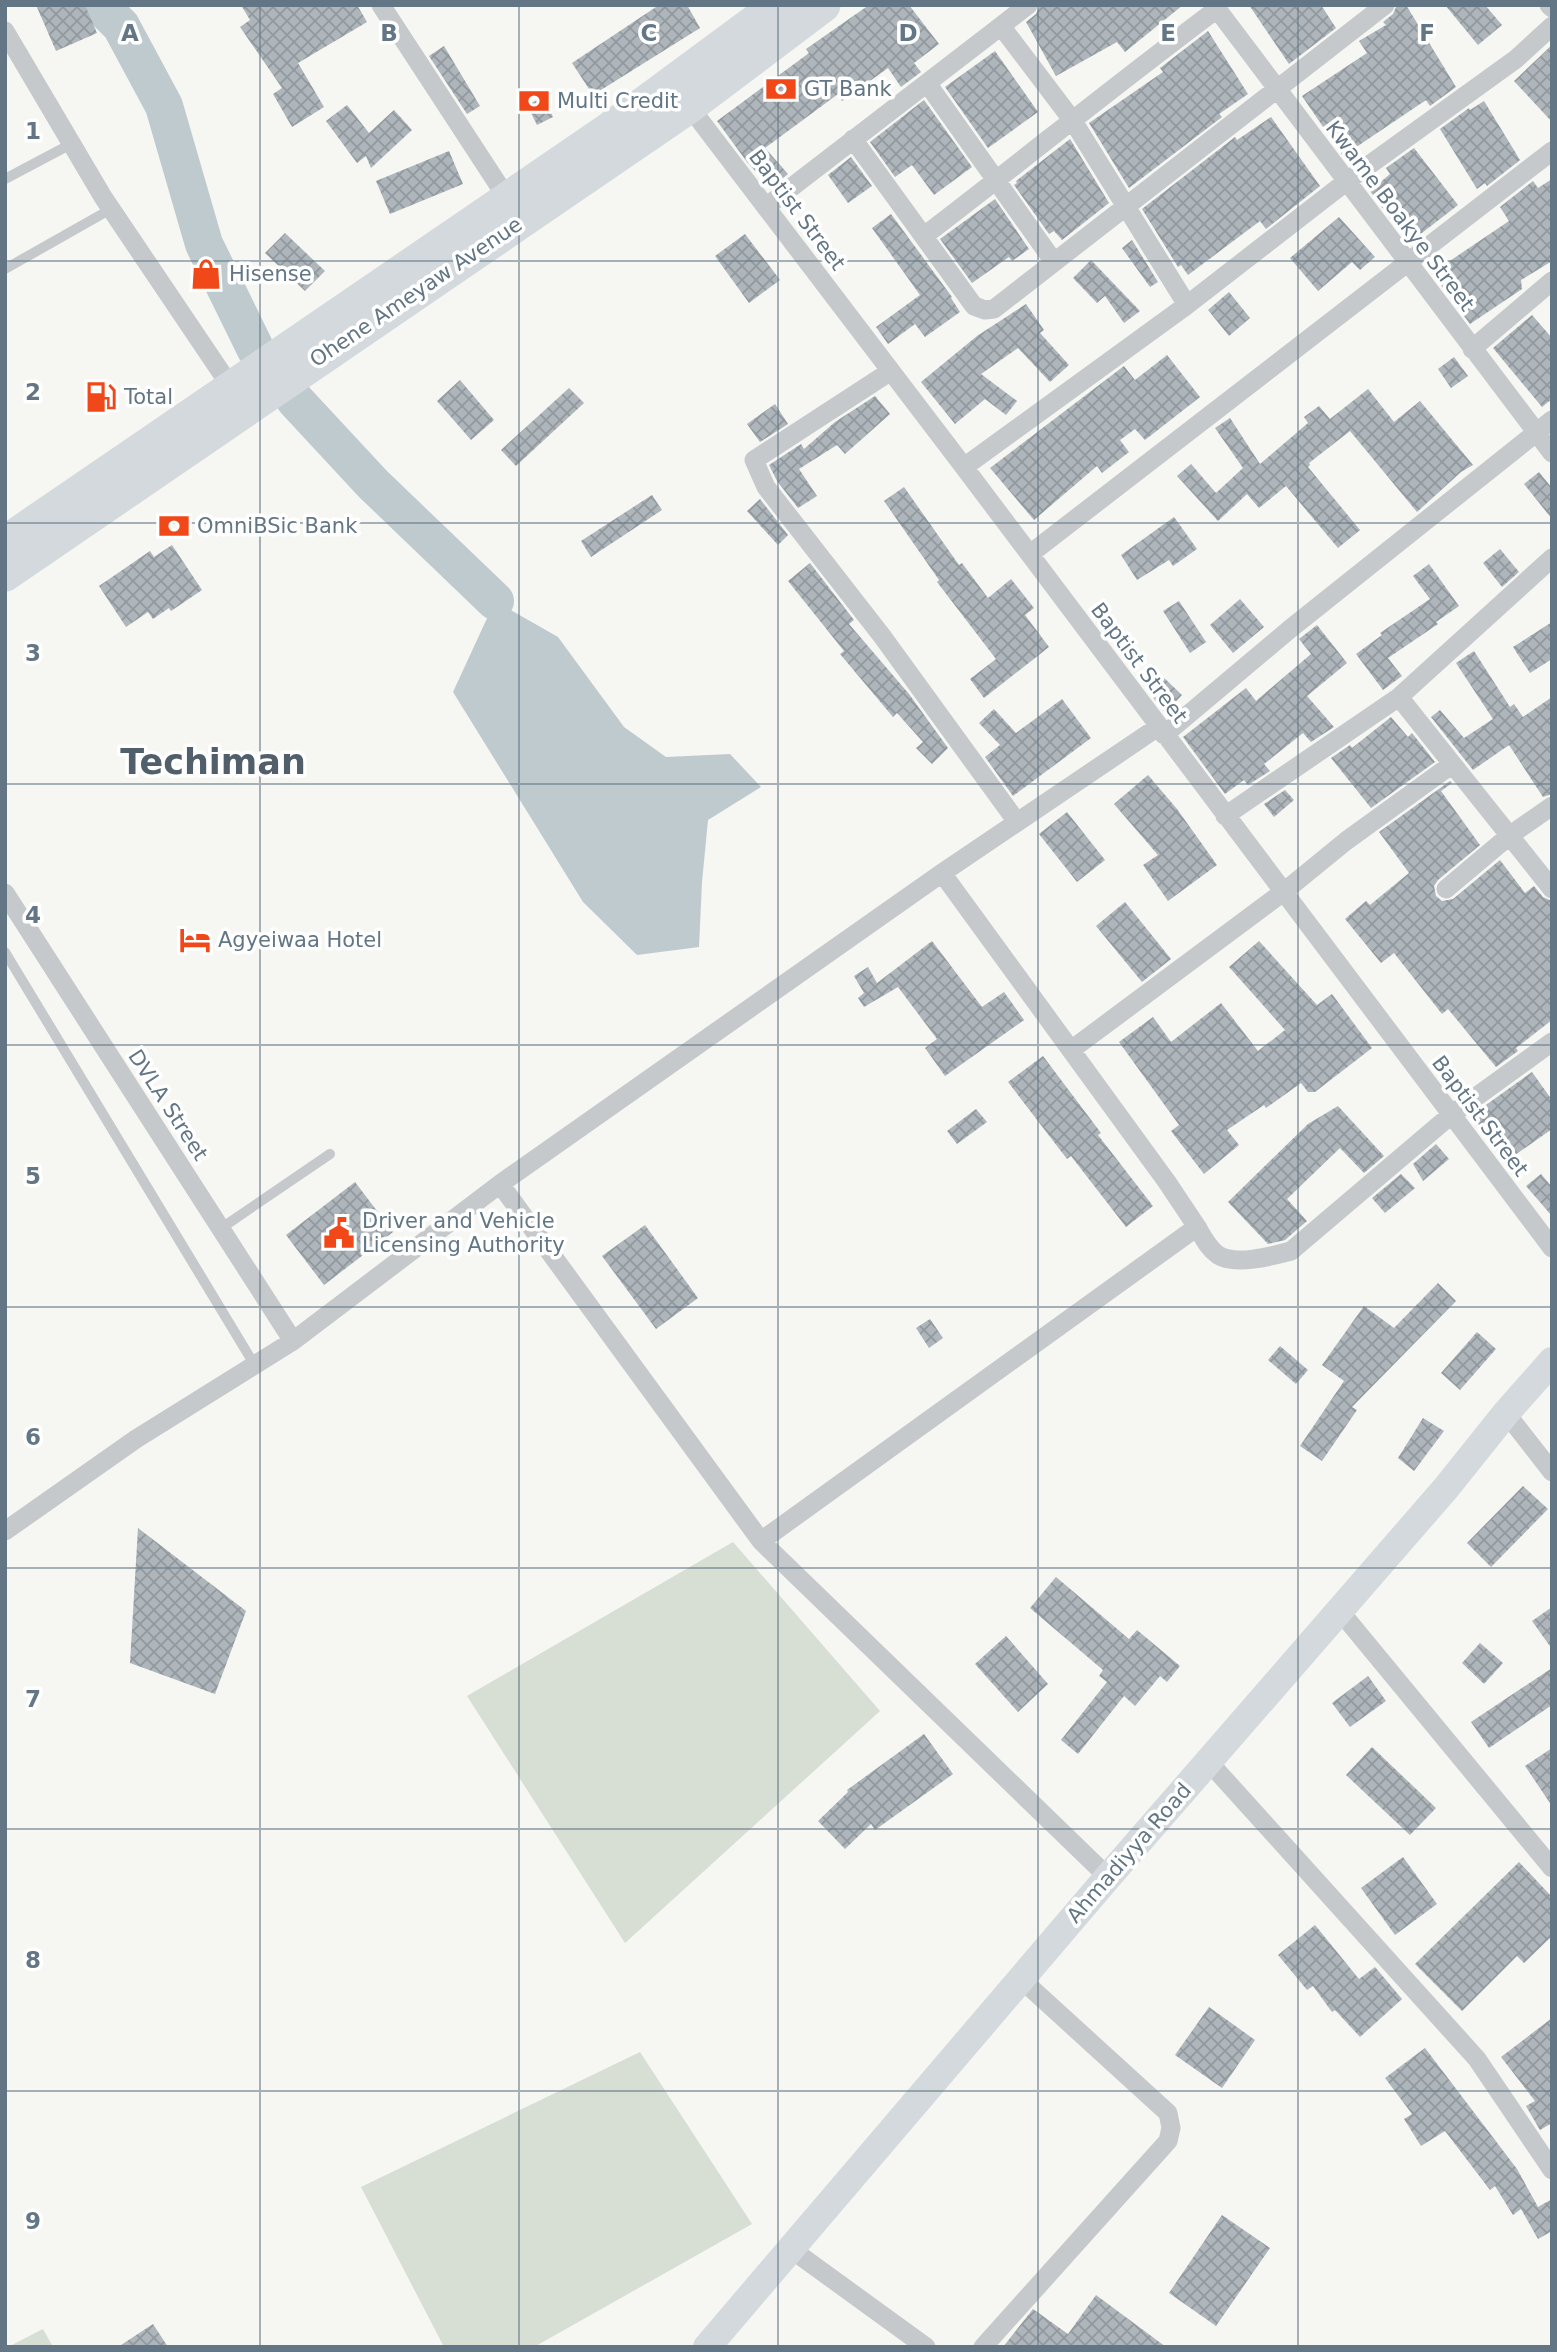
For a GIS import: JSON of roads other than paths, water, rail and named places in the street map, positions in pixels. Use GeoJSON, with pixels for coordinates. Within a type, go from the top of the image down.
{"type":"FeatureCollection","features":[{"type":"Feature","properties":{"kind":"highway","name":"Ohene Ameyaw Avenue"},"geometry":{"type":"LineString","coordinates":[[408,282],[508,198],[606,132],[778,5]]}},
{"type":"Feature","properties":{"kind":"highway","name":"Ohene Ameyaw Avenue"},"geometry":{"type":"LineString","coordinates":[[5,575],[83,506],[408,282],[689,106],[823,5]]}},
{"type":"Feature","properties":{"kind":"highway","name":"Ohene Ameyaw Avenue"},"geometry":{"type":"LineString","coordinates":[[175,442],[231,387],[312,348]]}},
{"type":"Feature","properties":{"kind":"highway","name":"Ohene Ameyaw Avenue"},"geometry":{"type":"LineString","coordinates":[[5,544],[83,506]]}},
{"type":"Feature","properties":{"kind":"street"},"geometry":{"type":"LineString","coordinates":[[381,5],[508,198]]}},
{"type":"Feature","properties":{"kind":"street"},"geometry":{"type":"LineString","coordinates":[[766,207],[1028,5]]}},
{"type":"Feature","properties":{"kind":"street"},"geometry":{"type":"LineString","coordinates":[[853,139],[974,306],[985,310],[994,309],[1385,5]]}},
{"type":"Feature","properties":{"kind":"street"},"geometry":{"type":"LineString","coordinates":[[925,236],[1215,7]]}},
{"type":"Feature","properties":{"kind":"street","name":"Kwame Boakye Street"},"geometry":{"type":"LineString","coordinates":[[1215,7],[1552,453]]}},
{"type":"Feature","properties":{"kind":"street"},"geometry":{"type":"LineString","coordinates":[[1001,26],[1073,121],[1187,305]]}},
{"type":"Feature","properties":{"kind":"street"},"geometry":{"type":"LineString","coordinates":[[964,467],[1187,305],[1347,181],[1516,59],[1552,26]]}},
{"type":"Feature","properties":{"kind":"street"},"geometry":{"type":"LineString","coordinates":[[5,31],[111,209],[231,387]]}},
{"type":"Feature","properties":{"kind":"street"},"geometry":{"type":"LineString","coordinates":[[927,83],[1054,262]]}},
{"type":"Feature","properties":{"kind":"street","name":"Baptist Street"},"geometry":{"type":"LineString","coordinates":[[689,106],[1552,1248]]}},
{"type":"Feature","properties":{"kind":"street"},"geometry":{"type":"LineString","coordinates":[[1030,554],[1552,151]]}},
{"type":"Feature","properties":{"kind":"street"},"geometry":{"type":"LineString","coordinates":[[1472,349],[1552,281]]}},
{"type":"Feature","properties":{"kind":"street"},"geometry":{"type":"LineString","coordinates":[[891,371],[754,460],[766,487],[882,636],[1017,822]]}},
{"type":"Feature","properties":{"kind":"street"},"geometry":{"type":"LineString","coordinates":[[5,1531],[136,1439],[293,1341],[500,1184],[942,873],[1161,731],[1552,420]]}},
{"type":"Feature","properties":{"kind":"street"},"geometry":{"type":"LineString","coordinates":[[1225,816],[1399,697],[1552,558]]}},
{"type":"Feature","properties":{"kind":"street"},"geometry":{"type":"LineString","coordinates":[[1399,697],[1552,889]]}},
{"type":"Feature","properties":{"kind":"street"},"geometry":{"type":"LineString","coordinates":[[1071,1050],[1346,841],[1451,765]]}},
{"type":"Feature","properties":{"kind":"street"},"geometry":{"type":"LineString","coordinates":[[1446,890],[1509,836],[1552,806]]}},
{"type":"Feature","properties":{"kind":"street"},"geometry":{"type":"LineString","coordinates":[[942,873],[1167,1182],[1210,1248],[1220,1257],[1264,1258],[1291,1251],[1451,1115],[1552,1042]]}},
{"type":"Feature","properties":{"kind":"street","name":"DVLA Street"},"geometry":{"type":"LineString","coordinates":[[5,893],[293,1341]]}},
{"type":"Feature","properties":{"kind":"street"},"geometry":{"type":"LineString","coordinates":[[500,1184],[761,1541],[1108,1877]]}},
{"type":"Feature","properties":{"kind":"street"},"geometry":{"type":"LineString","coordinates":[[761,1541],[1197,1227]]}},
{"type":"Feature","properties":{"kind":"street","name":"Ahmadiyya Road"},"geometry":{"type":"LineString","coordinates":[[707,2347],[1108,1877],[1446,1488],[1552,1361]]}},
{"type":"Feature","properties":{"kind":"street"},"geometry":{"type":"LineString","coordinates":[[1506,1413],[1552,1472]]}},
{"type":"Feature","properties":{"kind":"street"},"geometry":{"type":"LineString","coordinates":[[1339,1611],[1552,1868]]}},
{"type":"Feature","properties":{"kind":"street"},"geometry":{"type":"LineString","coordinates":[[1209,1761],[1477,2059],[1552,2170]]}},
{"type":"Feature","properties":{"kind":"street"},"geometry":{"type":"LineString","coordinates":[[983,2347],[1168,2141],[1171,2128],[1168,2113],[1021,1979]]}},
{"type":"Feature","properties":{"kind":"street"},"geometry":{"type":"LineString","coordinates":[[791,2249],[926,2347]]}},
{"type":"Feature","properties":{"kind":"lane"},"geometry":{"type":"LineString","coordinates":[[5,179],[73,143]]}},
{"type":"Feature","properties":{"kind":"lane"},"geometry":{"type":"LineString","coordinates":[[5,269],[111,209]]}},
{"type":"Feature","properties":{"kind":"lane"},"geometry":{"type":"LineString","coordinates":[[5,952],[254,1364]]}},
{"type":"Feature","properties":{"kind":"lane"},"geometry":{"type":"LineString","coordinates":[[220,1229],[330,1154]]}},
{"type":"Feature","properties":{"kind":"waterway"},"geometry":{"type":"LineString","coordinates":[[100,5],[121,26],[164,106],[204,244],[256,350]]}},
{"type":"Feature","properties":{"kind":"waterway"},"geometry":{"type":"LineString","coordinates":[[295,400],[373,484],[495,601]]}},
{"type":"Feature","properties":{"kind":"place","name":"GT Bank"},"geometry":{"type":"Point","coordinates":[781,89]}},
{"type":"Feature","properties":{"kind":"place","name":"Multi Credit"},"geometry":{"type":"Point","coordinates":[534,101]}},
{"type":"Feature","properties":{"kind":"place","name":"Hisense"},"geometry":{"type":"Point","coordinates":[206,274]}},
{"type":"Feature","properties":{"kind":"place","name":"Total"},"geometry":{"type":"Point","coordinates":[101,397]}},
{"type":"Feature","properties":{"kind":"place","name":"OmniBSic Bank"},"geometry":{"type":"Point","coordinates":[174,526]}},
{"type":"Feature","properties":{"kind":"place","name":"Agyeiwaa Hotel"},"geometry":{"type":"Point","coordinates":[195,940]}},
{"type":"Feature","properties":{"kind":"place","name":"Driver and Vehicle Licensing Authority"},"geometry":{"type":"Point","coordinates":[339,1233]}},
{"type":"Feature","properties":{"kind":"district","name":"Techiman"},"geometry":{"type":"Point","coordinates":[213,762]}}]}
